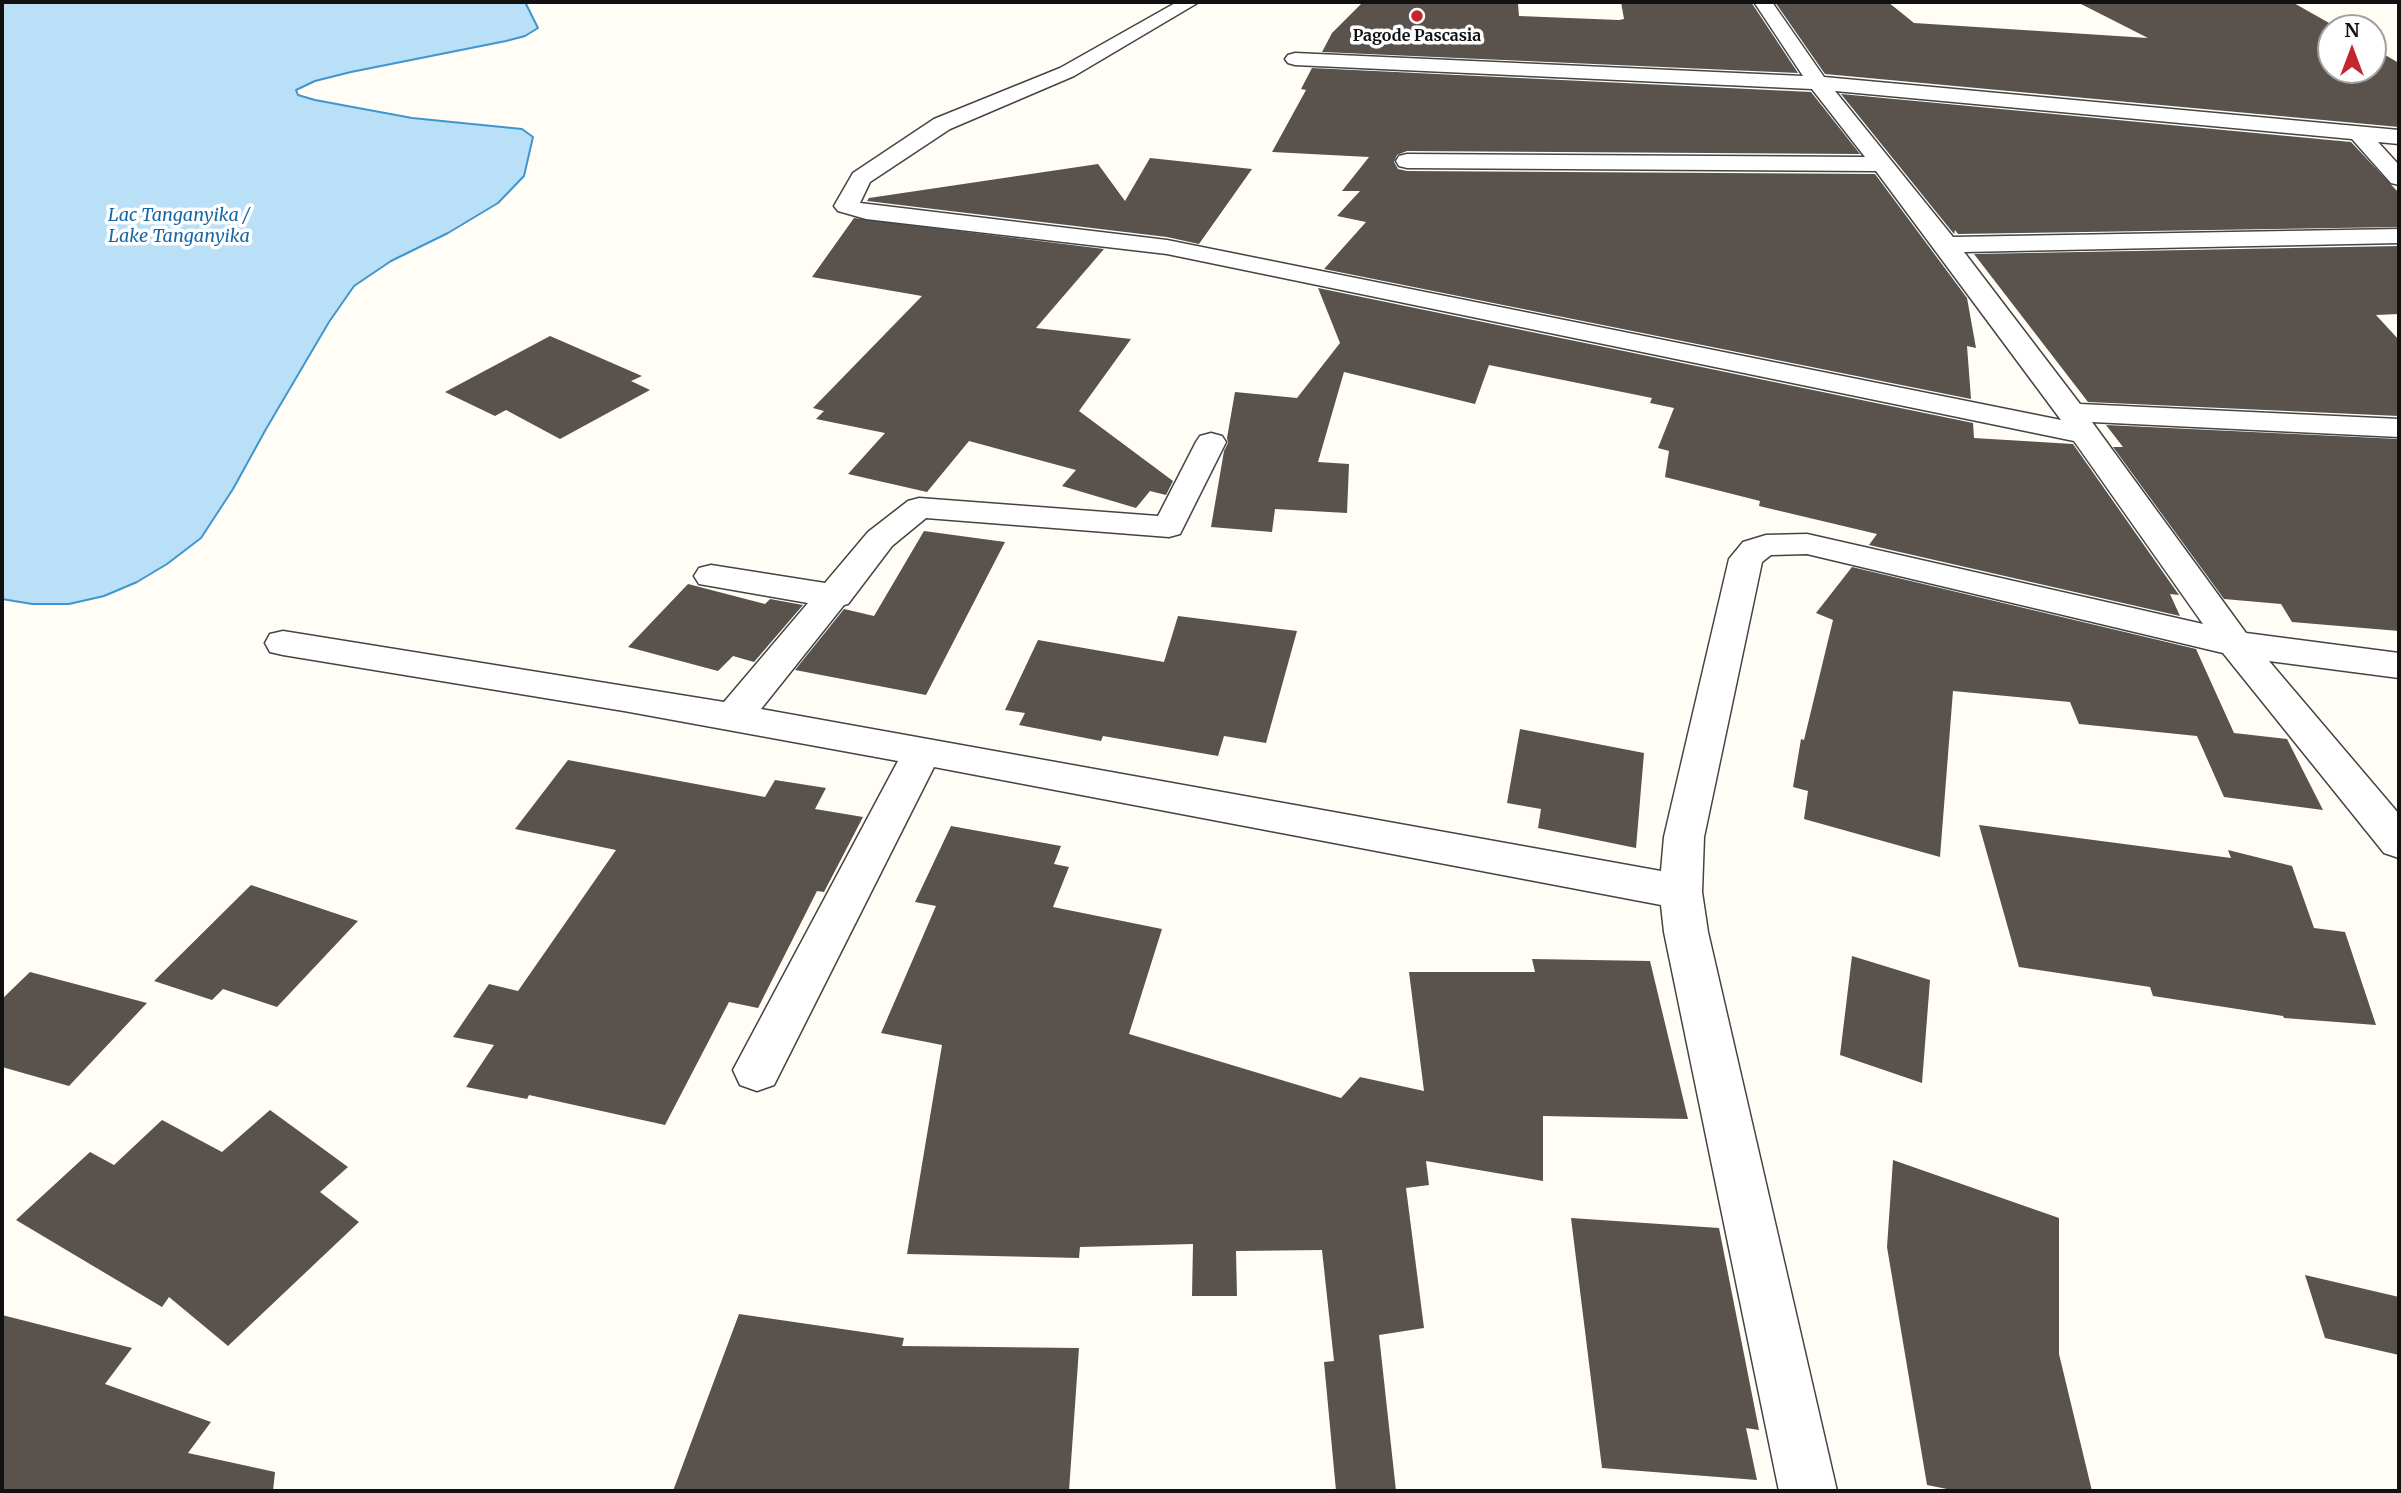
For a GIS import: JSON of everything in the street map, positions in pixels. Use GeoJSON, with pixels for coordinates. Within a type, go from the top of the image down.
{"type":"FeatureCollection","features":[{"type":"Feature","properties":{"kind":"street"},"geometry":{"type":"LineString","coordinates":[[1189,2],[1066,72],[942,124],[861,178],[846,206],[866,212],[1167,247],[2077,423],[2399,428]]}},
{"type":"Feature","properties":{"kind":"street"},"geometry":{"type":"LineString","coordinates":[[1763,2],[1818,83],[1946,245],[2235,644],[2399,842]]}},
{"type":"Feature","properties":{"kind":"street"},"geometry":{"type":"LineString","coordinates":[[1295,59],[1818,83],[2399,137]]}},
{"type":"Feature","properties":{"kind":"street"},"geometry":{"type":"LineString","coordinates":[[2358,134],[2399,178]]}},
{"type":"Feature","properties":{"kind":"street"},"geometry":{"type":"LineString","coordinates":[[1407,161],[1883,164]]}},
{"type":"Feature","properties":{"kind":"street"},"geometry":{"type":"LineString","coordinates":[[1946,245],[2399,236]]}},
{"type":"Feature","properties":{"kind":"street"},"geometry":{"type":"LineString","coordinates":[[733,717],[836,596],[880,539],[919,508],[1170,527],[1211,442]]}},
{"type":"Feature","properties":{"kind":"street"},"geometry":{"type":"LineString","coordinates":[[1808,1491],[1686,932],[1681,892],[1687,824],[1746,559],[1755,550],[1782,543],[1807,544],[2235,644],[2399,664]]}},
{"type":"Feature","properties":{"kind":"street"},"geometry":{"type":"LineString","coordinates":[[711,576],[836,596]]}},
{"type":"Feature","properties":{"kind":"street"},"geometry":{"type":"LineString","coordinates":[[283,643],[733,717],[1681,892]]}},
{"type":"Feature","properties":{"kind":"street"},"geometry":{"type":"LineString","coordinates":[[757,1070],[923,751]]}},
{"type":"Feature","properties":{"kind":"water","name":"Lac Tanganyika / Lake Tanganyika"},"geometry":{"type":"Polygon","coordinates":[[[2,2],[525,2],[538,28],[525,36],[506,41],[351,72],[315,81],[296,90],[298,95],[315,100],[412,118],[522,129],[533,137],[524,176],[498,203],[448,233],[391,261],[354,286],[329,322],[233,489],[201,538],[167,564],[137,582],[104,596],[69,604],[32,604],[2,599],[2,2]]]}},
{"type":"Feature","properties":{"kind":"building"},"geometry":{"type":"Polygon","coordinates":[[[1363,2],[1518,4],[1519,16],[1619,20],[1624,19],[1621,2],[1751,2],[1798,73],[1322,52],[1332,33],[1363,2]]]}},
{"type":"Feature","properties":{"kind":"building"},"geometry":{"type":"Polygon","coordinates":[[[1775,2],[1888,2],[1914,23],[2148,38],[2077,2],[2292,2],[2317,16],[2317,84],[2387,84],[2387,56],[2399,63],[2399,127],[1825,74],[1775,2]]]}},
{"type":"Feature","properties":{"kind":"building"},"geometry":{"type":"Polygon","coordinates":[[[1312,68],[1811,92],[1860,154],[1407,151],[1397,155],[1394,162],[1398,169],[1407,171],[1875,174],[1967,298],[1976,348],[1967,346],[1971,399],[1324,269],[1366,222],[1337,216],[1360,191],[1342,191],[1369,157],[1272,152],[1306,90],[1301,89],[1312,68]]]}},
{"type":"Feature","properties":{"kind":"building"},"geometry":{"type":"Polygon","coordinates":[[[1841,94],[2351,142],[2399,193],[2399,227],[1958,234],[1955,230],[1954,234],[1841,94]]]}},
{"type":"Feature","properties":{"kind":"building"},"geometry":{"type":"Polygon","coordinates":[[[1150,158],[1252,169],[1199,244],[1167,237],[867,201],[869,198],[1098,164],[1125,201],[1150,158]]]}},
{"type":"Feature","properties":{"kind":"building"},"geometry":{"type":"Polygon","coordinates":[[[854,218],[1104,249],[1036,328],[1131,339],[1079,411],[1173,481],[1166,495],[1150,491],[1136,508],[1062,486],[1076,470],[969,441],[927,492],[848,474],[885,433],[816,419],[824,411],[813,408],[922,296],[812,277],[854,218]]]}},
{"type":"Feature","properties":{"kind":"building"},"geometry":{"type":"Polygon","coordinates":[[[2399,246],[2399,314],[2376,315],[2399,340],[2399,416],[2088,402],[1974,254],[2399,246]]]}},
{"type":"Feature","properties":{"kind":"building"},"geometry":{"type":"Polygon","coordinates":[[[1318,288],[1973,423],[1974,438],[2073,444],[2179,595],[2170,594],[2180,616],[1869,545],[1877,534],[1759,506],[1760,501],[1665,477],[1669,451],[1658,448],[1674,408],[1650,403],[1652,398],[1489,365],[1475,404],[1344,372],[1318,462],[1349,464],[1347,513],[1275,509],[1272,532],[1211,527],[1235,392],[1297,398],[1340,343],[1318,288]]]}},
{"type":"Feature","properties":{"kind":"building"},"geometry":{"type":"Polygon","coordinates":[[[550,336],[642,376],[631,381],[650,390],[560,439],[506,410],[495,416],[445,392],[550,336]]]}},
{"type":"Feature","properties":{"kind":"building"},"geometry":{"type":"Polygon","coordinates":[[[2106,425],[2399,439],[2399,631],[2292,622],[2281,604],[2224,599],[2113,447],[2123,447],[2106,425]]]}},
{"type":"Feature","properties":{"kind":"building"},"geometry":{"type":"Polygon","coordinates":[[[924,531],[1005,542],[926,695],[795,670],[844,609],[874,616],[924,531]]]}},
{"type":"Feature","properties":{"kind":"building"},"geometry":{"type":"Polygon","coordinates":[[[1852,567],[2196,649],[2234,733],[2287,739],[2323,810],[2224,797],[2197,736],[2079,724],[2070,702],[1953,691],[1940,857],[1804,819],[1808,791],[1793,787],[1801,739],[1804,740],[1833,620],[1816,613],[1852,567]]]}},
{"type":"Feature","properties":{"kind":"building"},"geometry":{"type":"Polygon","coordinates":[[[688,584],[765,604],[770,599],[803,605],[754,662],[733,656],[718,671],[628,647],[688,584]]]}},
{"type":"Feature","properties":{"kind":"building"},"geometry":{"type":"Polygon","coordinates":[[[1178,616],[1297,631],[1266,743],[1224,736],[1218,756],[1103,736],[1101,741],[1019,725],[1025,713],[1005,710],[1038,640],[1164,662],[1178,616]]]}},
{"type":"Feature","properties":{"kind":"building"},"geometry":{"type":"Polygon","coordinates":[[[1520,729],[1644,753],[1636,848],[1538,828],[1541,809],[1507,803],[1520,729]]]}},
{"type":"Feature","properties":{"kind":"building"},"geometry":{"type":"Polygon","coordinates":[[[568,760],[765,797],[775,780],[826,788],[815,809],[863,817],[824,892],[817,891],[758,1008],[729,1002],[665,1125],[529,1095],[527,1099],[466,1087],[494,1045],[453,1037],[489,984],[518,991],[616,850],[515,829],[568,760]]]}},
{"type":"Feature","properties":{"kind":"building"},"geometry":{"type":"Polygon","coordinates":[[[1979,825],[2231,858],[2228,850],[2292,866],[2314,928],[2345,932],[2376,1025],[2284,1018],[2153,996],[2150,987],[2019,967],[1979,825]]]}},
{"type":"Feature","properties":{"kind":"building"},"geometry":{"type":"Polygon","coordinates":[[[951,826],[1061,846],[1054,864],[1069,867],[1053,907],[1162,929],[1129,1034],[1341,1098],[1360,1077],[1424,1091],[1409,972],[1535,972],[1532,959],[1650,961],[1688,1119],[1543,1116],[1543,1181],[1426,1161],[1429,1185],[1406,1188],[1424,1328],[1379,1335],[1396,1491],[1336,1491],[1324,1362],[1334,1361],[1322,1250],[1236,1251],[1237,1296],[1192,1296],[1193,1244],[1080,1247],[1079,1258],[907,1254],[942,1045],[881,1033],[936,906],[915,902],[951,826]]]}},
{"type":"Feature","properties":{"kind":"building"},"geometry":{"type":"Polygon","coordinates":[[[251,885],[358,921],[277,1007],[223,989],[212,1000],[154,981],[251,885]]]}},
{"type":"Feature","properties":{"kind":"building"},"geometry":{"type":"Polygon","coordinates":[[[1852,956],[1930,980],[1922,1083],[1840,1055],[1852,956]]]}},
{"type":"Feature","properties":{"kind":"building"},"geometry":{"type":"Polygon","coordinates":[[[30,972],[147,1003],[69,1086],[2,1067],[2,999],[30,972]]]}},
{"type":"Feature","properties":{"kind":"building"},"geometry":{"type":"Polygon","coordinates":[[[270,1110],[348,1167],[320,1192],[359,1222],[228,1346],[169,1297],[162,1307],[16,1220],[90,1152],[114,1165],[162,1120],[222,1152],[270,1110]]]}},
{"type":"Feature","properties":{"kind":"building"},"geometry":{"type":"Polygon","coordinates":[[[1893,1160],[2059,1218],[2059,1354],[2092,1491],[1957,1491],[1927,1485],[1887,1247],[1893,1160]]]}},
{"type":"Feature","properties":{"kind":"building"},"geometry":{"type":"Polygon","coordinates":[[[1571,1218],[1719,1228],[1759,1430],[1746,1428],[1757,1480],[1602,1468],[1571,1218]]]}},
{"type":"Feature","properties":{"kind":"building"},"geometry":{"type":"Polygon","coordinates":[[[2305,1275],[2399,1297],[2399,1355],[2325,1338],[2305,1275]]]}},
{"type":"Feature","properties":{"kind":"building"},"geometry":{"type":"Polygon","coordinates":[[[739,1314],[904,1338],[902,1346],[1079,1348],[1069,1491],[673,1491],[739,1314]]]}},
{"type":"Feature","properties":{"kind":"building"},"geometry":{"type":"Polygon","coordinates":[[[2,1315],[132,1348],[105,1384],[211,1422],[188,1453],[275,1472],[273,1491],[2,1491],[2,1315]]]}},
{"type":"Feature","properties":{"kind":"place","name":"Pagode Pascasia"},"geometry":{"type":"Point","coordinates":[1417,16]}}]}
